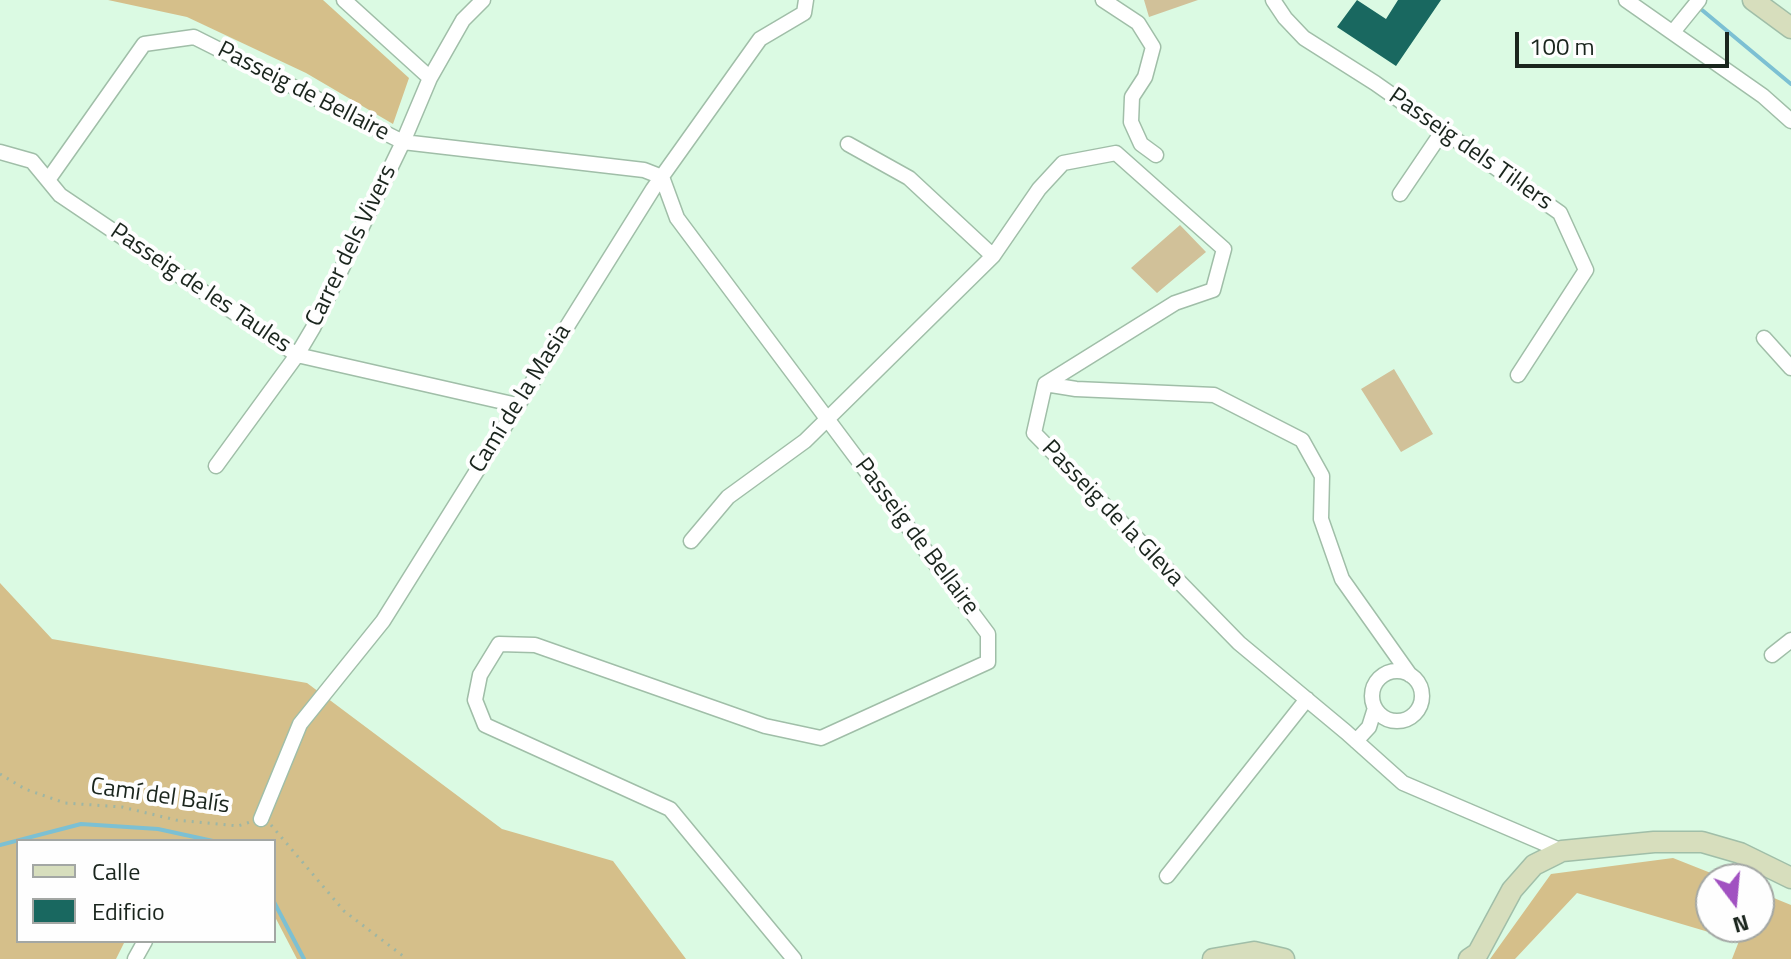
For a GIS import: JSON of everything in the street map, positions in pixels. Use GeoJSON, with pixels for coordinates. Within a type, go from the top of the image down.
{"type":"FeatureCollection","features":[{"type":"Feature","properties":{"kind":"street"},"geometry":{"type":"LineString","coordinates":[[344,0],[430,78]]}},
{"type":"Feature","properties":{"kind":"street","name":"Carrer dels Vivers"},"geometry":{"type":"LineString","coordinates":[[216,466],[297,355],[313,328],[403,142],[430,78],[463,20],[483,0]]}},
{"type":"Feature","properties":{"kind":"street","name":"Camí de la Masia"},"geometry":{"type":"LineString","coordinates":[[261,819],[300,724],[383,621],[662,177],[760,39],[804,13],[806,0]]}},
{"type":"Feature","properties":{"kind":"street"},"geometry":{"type":"LineString","coordinates":[[1103,0],[1138,23],[1153,47],[1145,77],[1132,97],[1131,122],[1141,144],[1156,155]]}},
{"type":"Feature","properties":{"kind":"street","name":"Passeig dels Til·lers"},"geometry":{"type":"LineString","coordinates":[[1273,0],[1304,38],[1375,83],[1560,213],[1586,270],[1518,375]]}},
{"type":"Feature","properties":{"kind":"street"},"geometry":{"type":"LineString","coordinates":[[1626,0],[1763,96],[1791,121]]}},
{"type":"Feature","properties":{"kind":"street"},"geometry":{"type":"LineString","coordinates":[[1673,32],[1699,0]]}},
{"type":"Feature","properties":{"kind":"street"},"geometry":{"type":"LineString","coordinates":[[1753,0],[1791,28]]}},
{"type":"Feature","properties":{"kind":"street","name":"Passeig de Bellaire"},"geometry":{"type":"LineString","coordinates":[[48,180],[144,44],[194,37],[403,142],[644,170],[662,177],[677,218],[988,634],[988,662],[821,738],[765,726],[535,645],[499,644],[480,675],[475,700],[485,725],[670,809],[794,959]]}},
{"type":"Feature","properties":{"kind":"street"},"geometry":{"type":"LineString","coordinates":[[1400,194],[1442,132]]}},
{"type":"Feature","properties":{"kind":"street"},"geometry":{"type":"LineString","coordinates":[[848,144],[909,178],[993,256]]}},
{"type":"Feature","properties":{"kind":"street","name":"Passeig de les Taules"},"geometry":{"type":"LineString","coordinates":[[0,152],[32,161],[60,195],[297,355],[517,405]]}},
{"type":"Feature","properties":{"kind":"street"},"geometry":{"type":"LineString","coordinates":[[691,541],[728,497],[805,441],[993,256],[1039,189],[1063,163],[1116,153],[1224,249],[1213,290],[1175,303],[1045,384]]}},
{"type":"Feature","properties":{"kind":"street"},"geometry":{"type":"LineString","coordinates":[[1764,338],[1791,368]]}},
{"type":"Feature","properties":{"kind":"street"},"geometry":{"type":"LineString","coordinates":[[1045,384],[1076,389],[1214,395],[1302,440],[1322,476],[1321,519],[1342,579],[1421,690],[1422,699],[1414,714],[1397,721],[1387,719],[1375,708],[1372,699],[1377,681],[1393,672],[1410,675]]}},
{"type":"Feature","properties":{"kind":"street","name":"Passeig de la Gleva"},"geometry":{"type":"LineString","coordinates":[[1045,384],[1034,433],[1239,643],[1403,783],[1562,851]]}},
{"type":"Feature","properties":{"kind":"street"},"geometry":{"type":"LineString","coordinates":[[1772,655],[1791,640]]}},
{"type":"Feature","properties":{"kind":"street"},"geometry":{"type":"LineString","coordinates":[[1167,876],[1307,699]]}},
{"type":"Feature","properties":{"kind":"street"},"geometry":{"type":"LineString","coordinates":[[1356,741],[1369,727],[1375,708]]}},
{"type":"Feature","properties":{"kind":"street"},"geometry":{"type":"LineString","coordinates":[[1469,959],[1478,953],[1512,890],[1534,865],[1562,851],[1654,842],[1702,842],[1740,853],[1791,878]]}},
{"type":"Feature","properties":{"kind":"street"},"geometry":{"type":"LineString","coordinates":[[1213,959],[1254,952],[1284,959]]}},
{"type":"Feature","properties":{"kind":"path","name":"Camí del Balís"},"geometry":{"type":"LineString","coordinates":[[0,774],[25,789],[65,803],[122,807],[176,820],[238,826],[261,819],[277,829],[344,911],[407,959]]}},
{"type":"Feature","properties":{"kind":"shaded area"},"geometry":{"type":"Polygon","coordinates":[[[108,0],[323,0],[409,78],[393,124],[306,73],[187,17],[108,0]]]}},
{"type":"Feature","properties":{"kind":"shaded area"},"geometry":{"type":"Polygon","coordinates":[[[1144,0],[1198,0],[1149,17],[1144,0]]]}},
{"type":"Feature","properties":{"kind":"shaded area"},"geometry":{"type":"Polygon","coordinates":[[[1180,225],[1206,252],[1157,293],[1131,268],[1180,225]]]}},
{"type":"Feature","properties":{"kind":"shaded area"},"geometry":{"type":"Polygon","coordinates":[[[1394,369],[1433,434],[1401,452],[1361,389],[1394,369]]]}},
{"type":"Feature","properties":{"kind":"shaded area"},"geometry":{"type":"Polygon","coordinates":[[[0,583],[52,639],[307,683],[502,829],[613,861],[686,959],[297,959],[276,919],[276,839],[16,839],[16,943],[124,943],[116,959],[0,959],[0,583]]]}},
{"type":"Feature","properties":{"kind":"shaded area"},"geometry":{"type":"Polygon","coordinates":[[[1673,858],[1695,867],[1695,928],[1577,893],[1515,959],[1490,959],[1551,874],[1673,858]]]}},
{"type":"Feature","properties":{"kind":"shaded area"},"geometry":{"type":"Polygon","coordinates":[[[1775,898],[1791,905],[1791,959],[1732,959],[1738,943],[1775,943],[1775,898]]]}},
{"type":"Feature","properties":{"kind":"building"},"geometry":{"type":"Polygon","coordinates":[[[1357,0],[1386,19],[1398,0],[1441,0],[1396,66],[1337,27],[1357,0]]]}},
{"type":"Feature","properties":{"kind":"waterway"},"geometry":{"type":"LineString","coordinates":[[1690,0],[1791,84]]}},
{"type":"Feature","properties":{"kind":"waterway"},"geometry":{"type":"LineString","coordinates":[[23,839],[81,824],[158,829],[204,839]]}},
{"type":"Feature","properties":{"kind":"waterway"},"geometry":{"type":"LineString","coordinates":[[0,845],[16,841]]}},
{"type":"Feature","properties":{"kind":"waterway"},"geometry":{"type":"LineString","coordinates":[[276,906],[304,959]]}}]}
